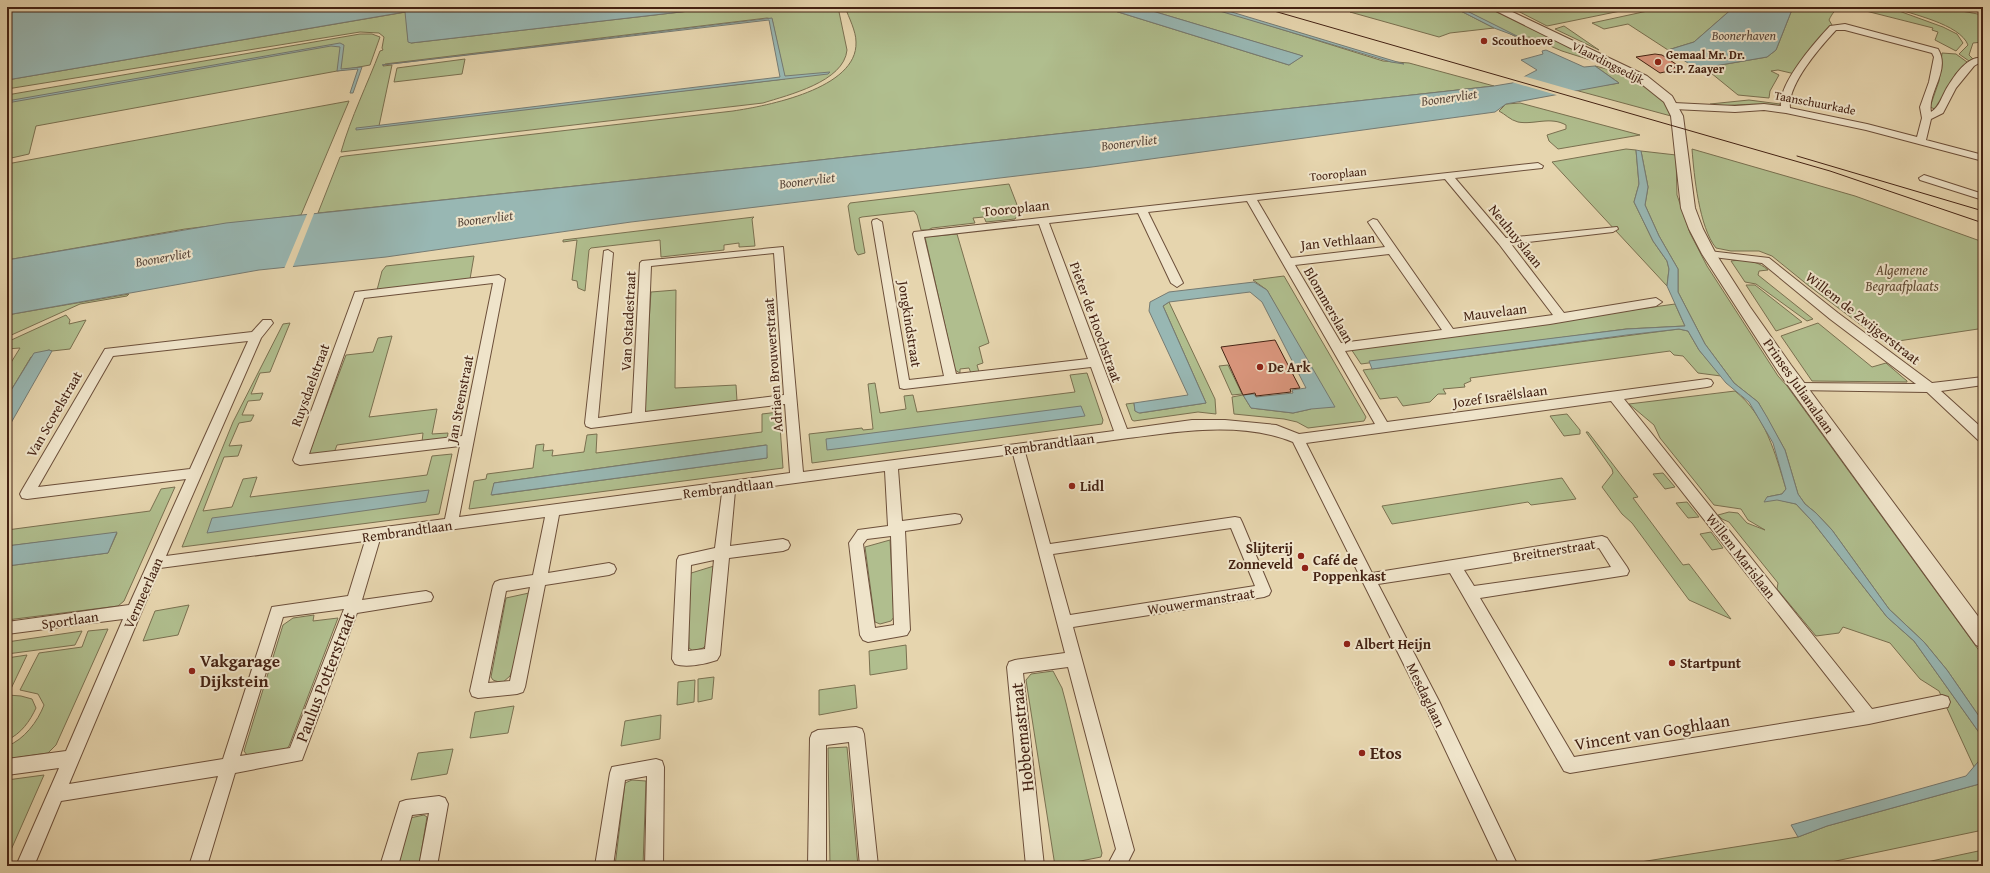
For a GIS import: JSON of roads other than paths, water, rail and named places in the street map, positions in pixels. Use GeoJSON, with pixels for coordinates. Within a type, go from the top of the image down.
{"type":"FeatureCollection","features":[{"type":"Feature","properties":{"kind":"street","name":"Vlaardingsedijk"},"geometry":{"type":"LineString","coordinates":[[1493,7],[1643,79],[1658,89],[1674,106]]}},
{"type":"Feature","properties":{"kind":"street"},"geometry":{"type":"LineString","coordinates":[[1786,110],[1785,103],[1791,83],[1822,40],[1833,28],[1845,27],[1935,51],[1938,57],[1934,82],[1925,107],[1927,118],[1921,140]]}},
{"type":"Feature","properties":{"kind":"street"},"geometry":{"type":"LineString","coordinates":[[1927,118],[1940,111],[1952,87],[1971,64],[1978,60],[1983,61]]}},
{"type":"Feature","properties":{"kind":"street","name":"Taanschuurkade"},"geometry":{"type":"LineString","coordinates":[[1674,106],[1736,109],[1764,107],[1786,110],[1921,140],[1983,158]]}},
{"type":"Feature","properties":{"kind":"street","name":"Prinses Julianalaan"},"geometry":{"type":"LineString","coordinates":[[1674,106],[1678,122],[1684,186],[1688,208],[1696,229],[1709,254],[1745,311],[1798,387],[1983,639]]}},
{"type":"Feature","properties":{"kind":"street","name":"Taanschuurkade"},"geometry":{"type":"LineString","coordinates":[[1902,136],[1924,145],[1983,162]]}},
{"type":"Feature","properties":{"kind":"street","name":"Tooroplaan"},"geometry":{"type":"LineString","coordinates":[[918,234],[1538,166]]}},
{"type":"Feature","properties":{"kind":"street","name":"Neuhuyslaan"},"geometry":{"type":"LineString","coordinates":[[1447,176],[1503,242],[1561,317]]}},
{"type":"Feature","properties":{"kind":"street"},"geometry":{"type":"LineString","coordinates":[[1924,178],[1983,197]]}},
{"type":"Feature","properties":{"kind":"street","name":"Blommerslaan"},"geometry":{"type":"LineString","coordinates":[[1250,197],[1383,427]]}},
{"type":"Feature","properties":{"kind":"street"},"geometry":{"type":"LineString","coordinates":[[1141,209],[1178,283]]}},
{"type":"Feature","properties":{"kind":"street","name":"Pieter de Hoochstraat"},"geometry":{"type":"LineString","coordinates":[[1043,220],[1122,434]]}},
{"type":"Feature","properties":{"kind":"street","name":"Jongkindstraat"},"geometry":{"type":"LineString","coordinates":[[877,222],[904,385],[1095,362]]}},
{"type":"Feature","properties":{"kind":"street","name":"Jan Vethlaan"},"geometry":{"type":"LineString","coordinates":[[1373,222],[1450,333]]}},
{"type":"Feature","properties":{"kind":"street"},"geometry":{"type":"LineString","coordinates":[[1503,242],[1613,229]]}},
{"type":"Feature","properties":{"kind":"street","name":"Jongkindstraat"},"geometry":{"type":"LineString","coordinates":[[918,234],[951,379]]}},
{"type":"Feature","properties":{"kind":"street","name":"Adriaen Brouwerstraat"},"geometry":{"type":"LineString","coordinates":[[779,249],[797,479]]}},
{"type":"Feature","properties":{"kind":"street","name":"Van Ostadestraat"},"geometry":{"type":"LineString","coordinates":[[638,418],[646,263],[779,249]]}},
{"type":"Feature","properties":{"kind":"street","name":"Jan Vethlaan"},"geometry":{"type":"LineString","coordinates":[[1287,262],[1392,250]]}},
{"type":"Feature","properties":{"kind":"street","name":"Van Ostadestraat"},"geometry":{"type":"LineString","coordinates":[[608,253],[591,423],[790,399]]}},
{"type":"Feature","properties":{"kind":"street","name":"Willem de Zwijgerstraat"},"geometry":{"type":"LineString","coordinates":[[1709,254],[1765,260],[1834,316],[1930,388],[1983,437]]}},
{"type":"Feature","properties":{"kind":"street","name":"Jan Steenstraat"},"geometry":{"type":"LineString","coordinates":[[451,525],[466,440],[499,279]]}},
{"type":"Feature","properties":{"kind":"street","name":"Ruysdaelstraat"},"geometry":{"type":"LineString","coordinates":[[466,440],[300,460],[358,295],[499,279]]}},
{"type":"Feature","properties":{"kind":"street","name":"Mauvelaan"},"geometry":{"type":"LineString","coordinates":[[1336,348],[1550,320],[1656,302]]}},
{"type":"Feature","properties":{"kind":"street","name":"Vermeerlaan"},"geometry":{"type":"LineString","coordinates":[[25,866],[134,611],[256,336],[267,323]]}},
{"type":"Feature","properties":{"kind":"street","name":"Van Scorelstraat"},"geometry":{"type":"LineString","coordinates":[[196,473],[27,494],[109,352],[256,336]]}},
{"type":"Feature","properties":{"kind":"street"},"geometry":{"type":"LineString","coordinates":[[1798,387],[1930,388],[1983,381]]}},
{"type":"Feature","properties":{"kind":"street","name":"Jozef Israëlslaan"},"geometry":{"type":"LineString","coordinates":[[1298,439],[1707,383]]}},
{"type":"Feature","properties":{"kind":"street","name":"Willem Marislaan"},"geometry":{"type":"LineString","coordinates":[[1614,395],[1869,717]]}},
{"type":"Feature","properties":{"kind":"street","name":"Rembrandtlaan"},"geometry":{"type":"LineString","coordinates":[[156,563],[797,479],[1192,425],[1218,425],[1276,430],[1298,439]]}},
{"type":"Feature","properties":{"kind":"street","name":"Mesdaglaan"},"geometry":{"type":"LineString","coordinates":[[1298,439],[1433,706],[1508,866]]}},
{"type":"Feature","properties":{"kind":"street"},"geometry":{"type":"LineString","coordinates":[[1018,449],[1125,850],[1116,866]]}},
{"type":"Feature","properties":{"kind":"street"},"geometry":{"type":"LineString","coordinates":[[891,466],[896,528],[902,630],[868,635],[856,543],[863,534],[896,528],[955,519]]}},
{"type":"Feature","properties":{"kind":"street"},"geometry":{"type":"LineString","coordinates":[[729,487],[722,553],[712,655],[680,658],[684,560],[722,553],[783,545]]}},
{"type":"Feature","properties":{"kind":"street"},"geometry":{"type":"LineString","coordinates":[[553,510],[540,579],[517,686],[478,691],[500,586],[540,579],[609,569]]}},
{"type":"Feature","properties":{"kind":"street","name":"Wouwermanstraat"},"geometry":{"type":"LineString","coordinates":[[1045,550],[1235,522],[1264,591],[1064,622]]}},
{"type":"Feature","properties":{"kind":"street","name":"Paulus Potterstraat"},"geometry":{"type":"LineString","coordinates":[[56,794],[230,767],[296,755],[352,605],[374,535]]}},
{"type":"Feature","properties":{"kind":"street","name":"Breitnerstraat"},"geometry":{"type":"LineString","coordinates":[[1368,580],[1602,542],[1622,570],[1470,593]]}},
{"type":"Feature","properties":{"kind":"street","name":"Vincent van Goghlaan"},"geometry":{"type":"LineString","coordinates":[[1454,566],[1570,765],[1869,717],[1942,702]]}},
{"type":"Feature","properties":{"kind":"street"},"geometry":{"type":"LineString","coordinates":[[198,866],[230,767],[277,611],[426,597]]}},
{"type":"Feature","properties":{"kind":"street","name":"Sportlaan"},"geometry":{"type":"LineString","coordinates":[[7,628],[134,611]]}},
{"type":"Feature","properties":{"kind":"street","name":"Hobbemastraat"},"geometry":{"type":"LineString","coordinates":[[1035,866],[1015,667],[1074,659]]}},
{"type":"Feature","properties":{"kind":"street"},"geometry":{"type":"LineString","coordinates":[[817,866],[818,738],[856,734],[869,866]]}},
{"type":"Feature","properties":{"kind":"street"},"geometry":{"type":"LineString","coordinates":[[7,767],[72,758]]}},
{"type":"Feature","properties":{"kind":"street"},"geometry":{"type":"LineString","coordinates":[[604,866],[618,773],[656,767],[654,866]]}},
{"type":"Feature","properties":{"kind":"street"},"geometry":{"type":"LineString","coordinates":[[389,866],[406,808],[439,804],[428,866]]}},
{"type":"Feature","properties":{"kind":"water"},"geometry":{"type":"Polygon","coordinates":[[[11,7],[724,7],[411,43],[408,42],[405,12],[7,80],[7,18],[11,7]]]}},
{"type":"Feature","properties":{"kind":"water"},"geometry":{"type":"Polygon","coordinates":[[[1102,7],[1139,7],[1303,56],[1289,65],[1102,7]]]}},
{"type":"Feature","properties":{"kind":"water"},"geometry":{"type":"Polygon","coordinates":[[[1206,7],[1215,7],[1404,64],[1391,62],[1206,7]]]}},
{"type":"Feature","properties":{"kind":"water"},"geometry":{"type":"Polygon","coordinates":[[[1453,7],[1459,7],[1521,38],[1494,28],[1453,7]]]}},
{"type":"Feature","properties":{"kind":"water","name":"Boonerhaven"},"geometry":{"type":"Polygon","coordinates":[[[1734,7],[1793,7],[1776,50],[1767,57],[1697,69],[1668,50],[1694,42],[1734,7]]]}},
{"type":"Feature","properties":{"kind":"water"},"geometry":{"type":"Polygon","coordinates":[[[772,18],[785,76],[830,72],[828,74],[356,130],[356,128],[780,77],[769,20],[382,65],[772,18]]]}},
{"type":"Feature","properties":{"kind":"water"},"geometry":{"type":"Polygon","coordinates":[[[340,43],[344,45],[341,69],[362,67],[353,93],[350,93],[358,69],[337,71],[340,47],[331,46],[7,103],[7,101],[340,43]]]}},
{"type":"Feature","properties":{"kind":"water","name":"Boonervliet"},"geometry":{"type":"Polygon","coordinates":[[[1546,50],[1584,67],[1595,66],[1619,83],[1506,104],[1495,112],[1092,167],[631,222],[386,257],[259,270],[7,315],[7,260],[226,223],[765,166],[1494,86],[1512,83],[1537,70],[1521,60],[1543,54],[1542,51],[1546,50]]]}},
{"type":"Feature","properties":{"kind":"water"},"geometry":{"type":"Polygon","coordinates":[[[1636,150],[1641,151],[1648,187],[1645,205],[1659,236],[1678,269],[1678,292],[1705,344],[1734,383],[1758,402],[1785,450],[1798,494],[1805,504],[1832,530],[1889,609],[1924,642],[1947,670],[1983,722],[1983,738],[1914,641],[1887,617],[1812,521],[1796,504],[1777,500],[1764,502],[1767,497],[1782,494],[1786,489],[1773,443],[1749,402],[1726,383],[1699,350],[1688,331],[1679,329],[1627,335],[1372,369],[1369,361],[1627,329],[1685,326],[1667,286],[1669,269],[1667,261],[1653,241],[1634,202],[1639,184],[1636,150]]]}},
{"type":"Feature","properties":{"kind":"water"},"geometry":{"type":"Polygon","coordinates":[[[1254,282],[1267,290],[1335,407],[1311,409],[1293,413],[1251,408],[1243,395],[1254,394],[1256,397],[1293,393],[1292,390],[1306,388],[1262,302],[1250,292],[1169,302],[1163,306],[1206,403],[1139,413],[1135,411],[1134,403],[1188,395],[1149,311],[1150,302],[1169,292],[1254,282]]]}},
{"type":"Feature","properties":{"kind":"water"},"geometry":{"type":"Polygon","coordinates":[[[49,350],[52,351],[7,430],[7,397],[34,353],[49,350]]]}},
{"type":"Feature","properties":{"kind":"water"},"geometry":{"type":"Polygon","coordinates":[[[1081,406],[1085,416],[827,450],[826,439],[1081,406]]]}},
{"type":"Feature","properties":{"kind":"water"},"geometry":{"type":"Polygon","coordinates":[[[767,445],[767,458],[491,495],[494,483],[767,445]]]}},
{"type":"Feature","properties":{"kind":"water"},"geometry":{"type":"Polygon","coordinates":[[[429,490],[426,502],[207,533],[212,518],[429,490]]]}},
{"type":"Feature","properties":{"kind":"water"},"geometry":{"type":"Polygon","coordinates":[[[117,532],[108,553],[7,566],[7,546],[117,532]]]}},
{"type":"Feature","properties":{"kind":"water"},"geometry":{"type":"Polygon","coordinates":[[[1983,756],[1983,783],[1827,826],[1798,837],[1791,825],[1966,776],[1983,756]]]}},
{"type":"Feature","properties":{"kind":"tram line"},"geometry":{"type":"LineString","coordinates":[[1260,7],[1830,171],[1983,223]]}},
{"type":"Feature","properties":{"kind":"tram line"},"geometry":{"type":"LineString","coordinates":[[1797,156],[1983,211]]}},
{"type":"Feature","properties":{"kind":"place","name":"Scouthoeve"},"geometry":{"type":"Point","coordinates":[1484,41]}},
{"type":"Feature","properties":{"kind":"place","name":"Gemaal Mr. Dr. C.P. Zaayer"},"geometry":{"type":"Point","coordinates":[1658,62]}},
{"type":"Feature","properties":{"kind":"place","name":"De Ark"},"geometry":{"type":"Point","coordinates":[1260,367]}},
{"type":"Feature","properties":{"kind":"place","name":"Lidl"},"geometry":{"type":"Point","coordinates":[1072,486]}},
{"type":"Feature","properties":{"kind":"place","name":"Slijterij Zonneveld"},"geometry":{"type":"Point","coordinates":[1301,556]}},
{"type":"Feature","properties":{"kind":"place","name":"Café de Poppenkast"},"geometry":{"type":"Point","coordinates":[1305,568]}},
{"type":"Feature","properties":{"kind":"place","name":"Albert Heijn"},"geometry":{"type":"Point","coordinates":[1347,644]}},
{"type":"Feature","properties":{"kind":"place","name":"Startpunt"},"geometry":{"type":"Point","coordinates":[1672,663]}},
{"type":"Feature","properties":{"kind":"place","name":"Vakgarage Dijkstein"},"geometry":{"type":"Point","coordinates":[192,671]}},
{"type":"Feature","properties":{"kind":"place","name":"Etos"},"geometry":{"type":"Point","coordinates":[1362,753]}},
{"type":"Feature","properties":{"kind":"park label","name":"Algemene Begraafplaats"},"geometry":{"type":"Point","coordinates":[1902,278]}}]}
